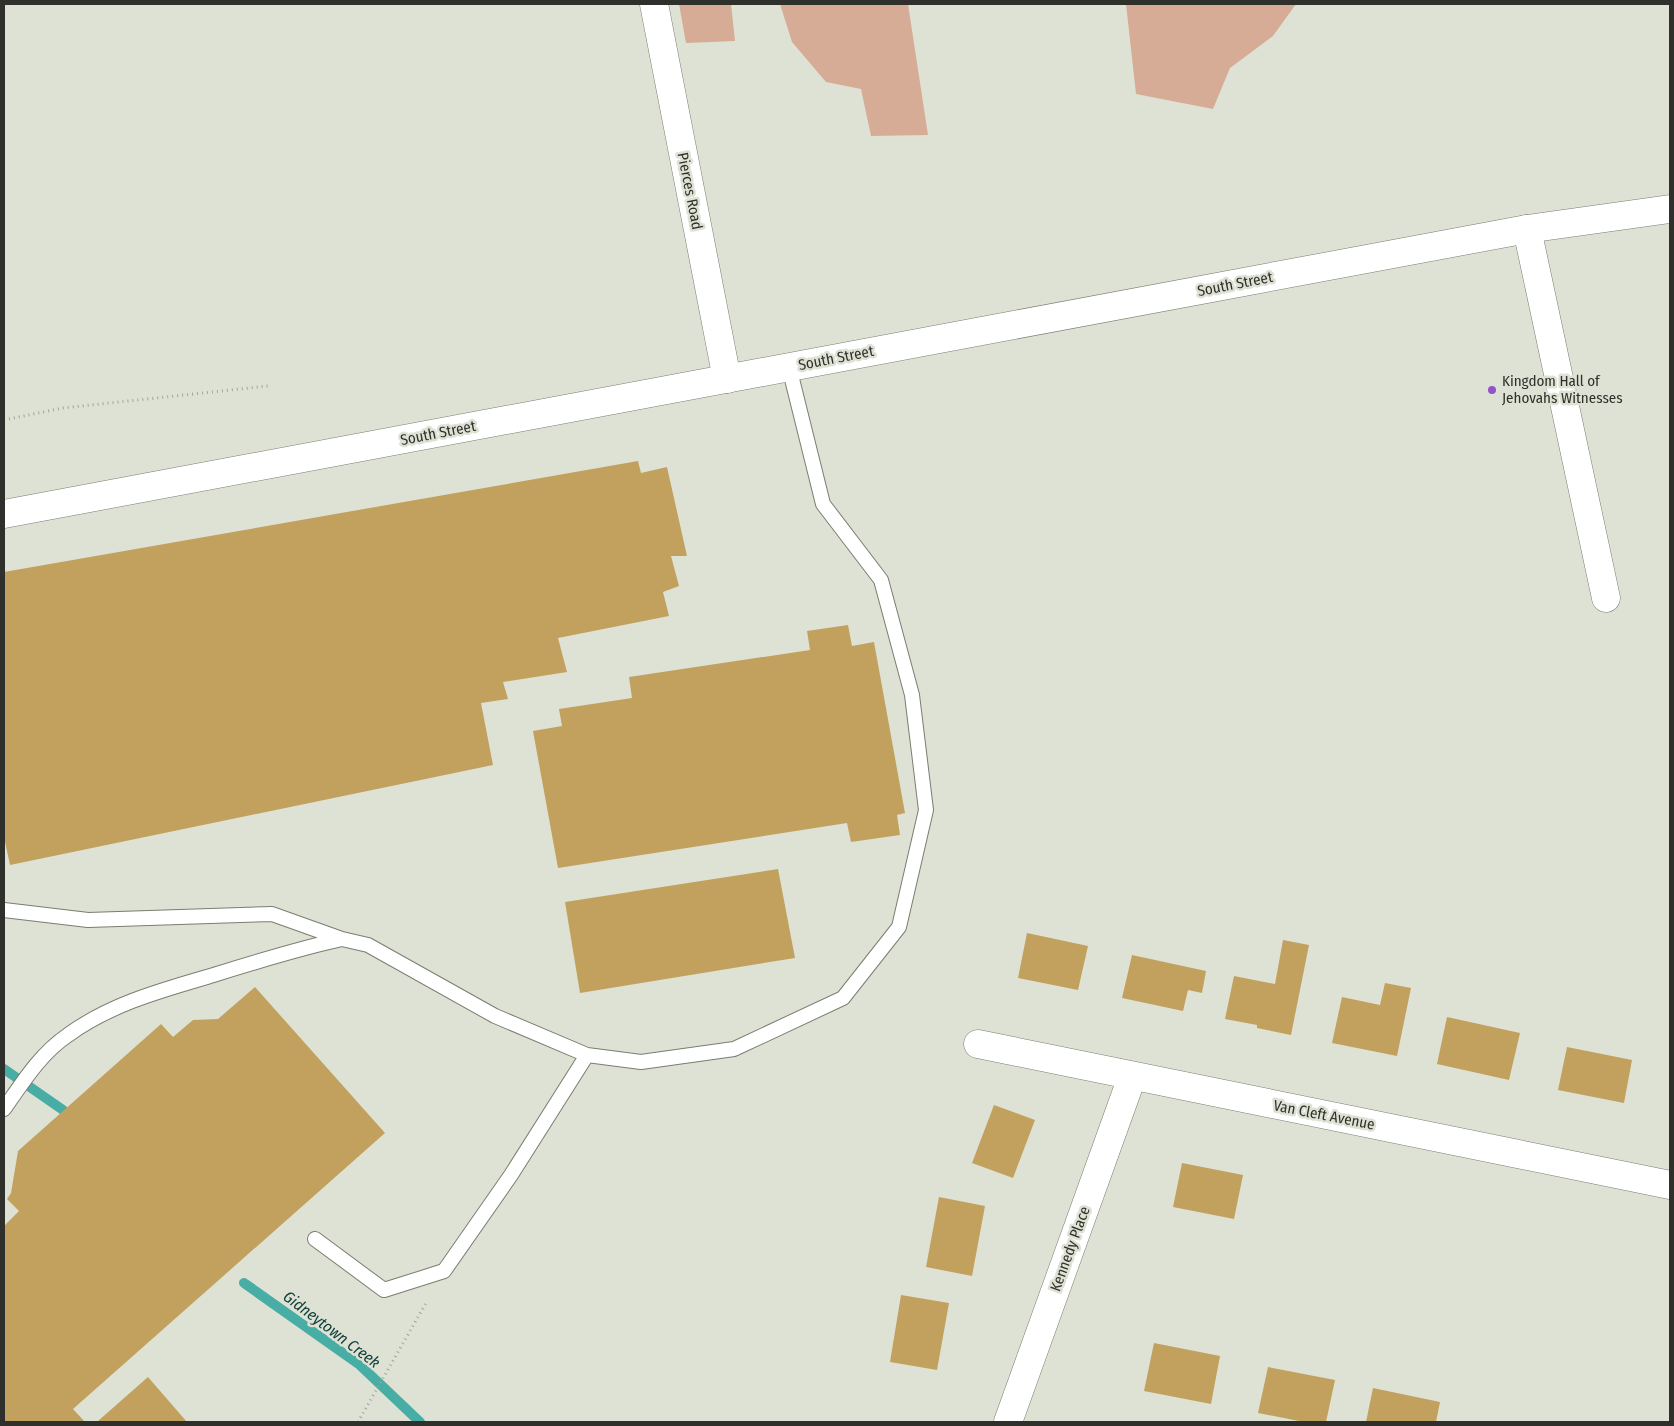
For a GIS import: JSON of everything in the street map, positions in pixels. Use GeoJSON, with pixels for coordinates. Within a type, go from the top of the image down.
{"type":"FeatureCollection","features":[{"type":"Feature","properties":{"kind":"street","name":"Pierces Road"},"geometry":{"type":"LineString","coordinates":[[654,4],[727,379]]}},
{"type":"Feature","properties":{"kind":"street","name":"South Street"},"geometry":{"type":"LineString","coordinates":[[4,514],[1527,230],[1670,209]]}},
{"type":"Feature","properties":{"kind":"street"},"geometry":{"type":"LineString","coordinates":[[1527,230],[1606,598]]}},
{"type":"Feature","properties":{"kind":"street","name":"Van Cleft Avenue"},"geometry":{"type":"LineString","coordinates":[[978,1044],[1670,1185]]}},
{"type":"Feature","properties":{"kind":"street","name":"Kennedy Place"},"geometry":{"type":"LineString","coordinates":[[1008,1422],[1132,1076]]}},
{"type":"Feature","properties":{"kind":"lane"},"geometry":{"type":"LineString","coordinates":[[4,910],[88,920],[272,914],[342,939],[368,945],[495,1016],[587,1055],[641,1062],[734,1049],[843,998],[899,927],[926,810],[912,696],[881,580],[823,504],[789,367]]}},
{"type":"Feature","properties":{"kind":"lane"},"geometry":{"type":"LineString","coordinates":[[7,1105],[39,1060],[67,1035],[97,1017],[135,999],[295,950],[342,939]]}},
{"type":"Feature","properties":{"kind":"lane"},"geometry":{"type":"LineString","coordinates":[[315,1239],[384,1290],[444,1271],[511,1175],[587,1055]]}},
{"type":"Feature","properties":{"kind":"path"},"geometry":{"type":"LineString","coordinates":[[4,420],[63,408],[268,386]]}},
{"type":"Feature","properties":{"kind":"path"},"geometry":{"type":"LineString","coordinates":[[358,1422],[409,1332]]}},
{"type":"Feature","properties":{"kind":"shaded area"},"geometry":{"type":"Polygon","coordinates":[[[679,4],[731,4],[735,41],[686,43],[679,4]]]}},
{"type":"Feature","properties":{"kind":"shaded area"},"geometry":{"type":"Polygon","coordinates":[[[780,4],[908,4],[928,135],[871,136],[861,89],[826,82],[792,42],[780,4]]]}},
{"type":"Feature","properties":{"kind":"shaded area"},"geometry":{"type":"Polygon","coordinates":[[[1126,4],[1296,4],[1273,36],[1230,68],[1213,109],[1136,94],[1126,4]]]}},
{"type":"Feature","properties":{"kind":"building"},"geometry":{"type":"Polygon","coordinates":[[[638,461],[641,473],[667,467],[687,556],[671,556],[679,586],[663,592],[669,616],[558,638],[567,672],[503,682],[508,699],[481,703],[493,765],[10,865],[4,837],[4,572],[638,461]]]}},
{"type":"Feature","properties":{"kind":"building"},"geometry":{"type":"Polygon","coordinates":[[[848,625],[852,646],[874,642],[905,813],[897,815],[900,835],[851,842],[847,823],[558,868],[533,731],[562,726],[559,709],[632,698],[629,677],[810,650],[807,631],[848,625]]]}},
{"type":"Feature","properties":{"kind":"building"},"geometry":{"type":"Polygon","coordinates":[[[778,869],[795,958],[580,993],[565,902],[778,869]]]}},
{"type":"Feature","properties":{"kind":"building"},"geometry":{"type":"Polygon","coordinates":[[[1027,933],[1088,946],[1078,990],[1018,978],[1027,933]]]}},
{"type":"Feature","properties":{"kind":"building"},"geometry":{"type":"Polygon","coordinates":[[[1283,940],[1309,945],[1291,1035],[1257,1028],[1257,1025],[1225,1019],[1234,976],[1275,984],[1283,940]]]}},
{"type":"Feature","properties":{"kind":"building"},"geometry":{"type":"Polygon","coordinates":[[[1132,955],[1206,971],[1202,993],[1188,990],[1183,1011],[1122,998],[1132,955]]]}},
{"type":"Feature","properties":{"kind":"building"},"geometry":{"type":"Polygon","coordinates":[[[1385,983],[1411,988],[1397,1056],[1332,1043],[1342,997],[1380,1005],[1385,983]]]}},
{"type":"Feature","properties":{"kind":"building"},"geometry":{"type":"Polygon","coordinates":[[[255,987],[385,1133],[73,1409],[85,1422],[4,1422],[4,1226],[19,1211],[7,1199],[11,1193],[18,1151],[161,1024],[173,1037],[193,1020],[218,1019],[255,987]]]}},
{"type":"Feature","properties":{"kind":"building"},"geometry":{"type":"Polygon","coordinates":[[[1447,1017],[1520,1033],[1509,1080],[1437,1064],[1447,1017]]]}},
{"type":"Feature","properties":{"kind":"building"},"geometry":{"type":"Polygon","coordinates":[[[1567,1047],[1632,1060],[1624,1103],[1558,1090],[1567,1047]]]}},
{"type":"Feature","properties":{"kind":"building"},"geometry":{"type":"Polygon","coordinates":[[[994,1105],[1035,1120],[1013,1178],[972,1163],[994,1105]]]}},
{"type":"Feature","properties":{"kind":"building"},"geometry":{"type":"Polygon","coordinates":[[[1182,1163],[1243,1175],[1234,1219],[1173,1207],[1182,1163]]]}},
{"type":"Feature","properties":{"kind":"building"},"geometry":{"type":"Polygon","coordinates":[[[939,1197],[985,1206],[972,1276],[926,1267],[939,1197]]]}},
{"type":"Feature","properties":{"kind":"building"},"geometry":{"type":"Polygon","coordinates":[[[901,1295],[949,1303],[937,1370],[890,1362],[901,1295]]]}},
{"type":"Feature","properties":{"kind":"building"},"geometry":{"type":"Polygon","coordinates":[[[1154,1343],[1220,1356],[1211,1404],[1144,1391],[1154,1343]]]}},
{"type":"Feature","properties":{"kind":"building"},"geometry":{"type":"Polygon","coordinates":[[[1268,1367],[1335,1380],[1326,1422],[1304,1422],[1258,1413],[1268,1367]]]}},
{"type":"Feature","properties":{"kind":"building"},"geometry":{"type":"Polygon","coordinates":[[[148,1377],[187,1422],[98,1421],[148,1377]]]}},
{"type":"Feature","properties":{"kind":"building"},"geometry":{"type":"Polygon","coordinates":[[[1373,1388],[1440,1402],[1436,1422],[1366,1422],[1373,1388]]]}},
{"type":"Feature","properties":{"kind":"waterway","name":"Gidneytown Creek"},"geometry":{"type":"LineString","coordinates":[[4,1069],[63,1110]]}},
{"type":"Feature","properties":{"kind":"waterway","name":"Gidneytown Creek"},"geometry":{"type":"LineString","coordinates":[[244,1283],[360,1365],[420,1422]]}},
{"type":"Feature","properties":{"kind":"place","name":"Kingdom Hall of Jehovahs Witnesses"},"geometry":{"type":"Point","coordinates":[1492,390]}}]}
